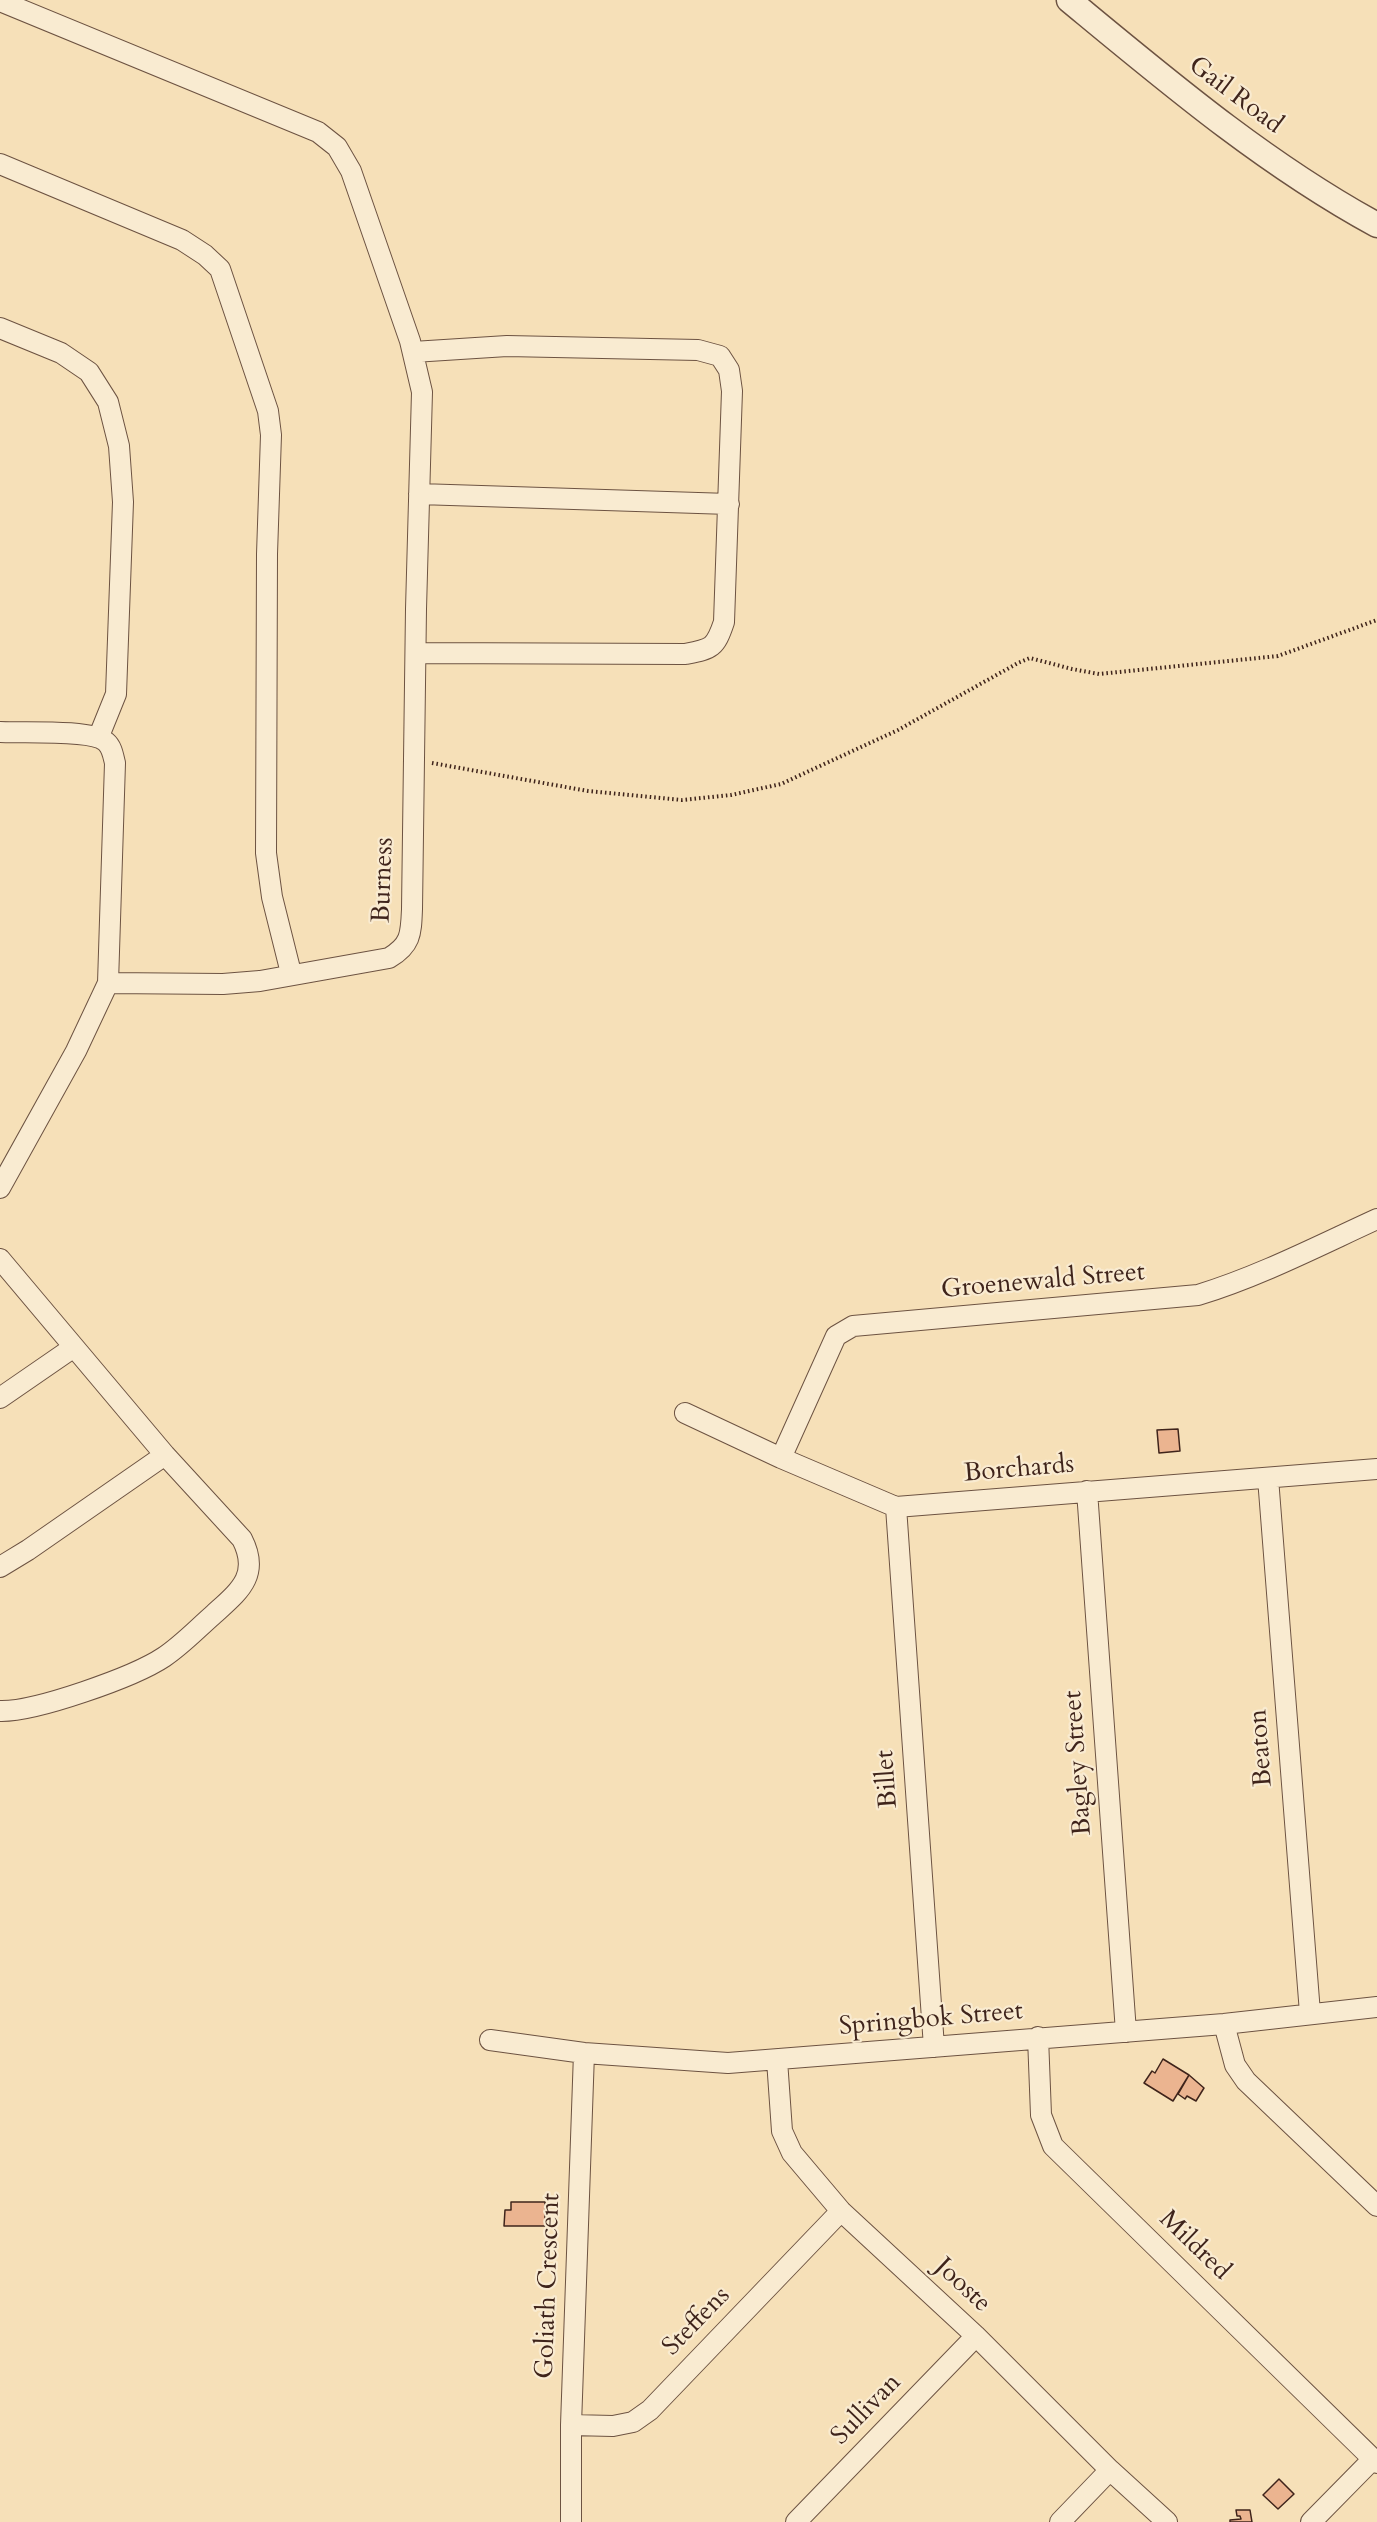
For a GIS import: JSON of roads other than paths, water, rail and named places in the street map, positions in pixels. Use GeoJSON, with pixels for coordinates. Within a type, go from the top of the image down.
{"type":"FeatureCollection","features":[{"type":"Feature","properties":{"kind":"street","name":"Gail Road"},"geometry":{"type":"LineString","coordinates":[[1069,0],[1232,131],[1297,177],[1377,225]]}},
{"type":"Feature","properties":{"kind":"street","name":"Burness"},"geometry":{"type":"LineString","coordinates":[[0,1],[318,132],[337,147],[351,171],[412,352],[422,392],[412,909],[411,930],[407,943],[401,951],[389,958],[260,981],[223,984],[108,983]]}},
{"type":"Feature","properties":{"kind":"street"},"geometry":{"type":"LineString","coordinates":[[0,164],[182,240],[205,255],[220,269],[268,411],[271,435],[267,554],[266,853],[272,897],[291,974]]}},
{"type":"Feature","properties":{"kind":"street"},"geometry":{"type":"LineString","coordinates":[[0,328],[61,353],[88,372],[108,402],[119,446],[123,501],[116,694],[103,739]]}},
{"type":"Feature","properties":{"kind":"street"},"geometry":{"type":"LineString","coordinates":[[412,352],[519,347],[698,350],[720,356],[729,370],[732,392],[724,622],[719,637],[709,649],[685,654],[416,653]]}},
{"type":"Feature","properties":{"kind":"street"},"geometry":{"type":"LineString","coordinates":[[419,494],[729,504]]}},
{"type":"Feature","properties":{"kind":"street"},"geometry":{"type":"LineString","coordinates":[[0,732],[81,734],[103,739],[111,749],[115,763],[108,983],[76,1051],[0,1188]]}},
{"type":"Feature","properties":{"kind":"street","name":"Groenewald Street"},"geometry":{"type":"LineString","coordinates":[[781,1458],[836,1336],[853,1326],[1198,1295],[1228,1286],[1266,1270],[1377,1219]]}},
{"type":"Feature","properties":{"kind":"street"},"geometry":{"type":"LineString","coordinates":[[0,1259],[165,1455],[242,1539],[248,1551],[249,1565],[243,1585],[191,1635],[163,1658],[93,1689],[22,1709],[0,1711]]}},
{"type":"Feature","properties":{"kind":"street"},"geometry":{"type":"LineString","coordinates":[[0,1398],[74,1347]]}},
{"type":"Feature","properties":{"kind":"street","name":"Borchards"},"geometry":{"type":"LineString","coordinates":[[685,1413],[781,1458],[897,1507],[1377,1469]]}},
{"type":"Feature","properties":{"kind":"street"},"geometry":{"type":"LineString","coordinates":[[0,1567],[165,1455]]}},
{"type":"Feature","properties":{"kind":"street","name":"Beaton"},"geometry":{"type":"LineString","coordinates":[[1268,1478],[1310,2013]]}},
{"type":"Feature","properties":{"kind":"street","name":"Bagley Street"},"geometry":{"type":"LineString","coordinates":[[1087,1491],[1126,2032]]}},
{"type":"Feature","properties":{"kind":"street","name":"Billet"},"geometry":{"type":"LineString","coordinates":[[897,1507],[934,2047]]}},
{"type":"Feature","properties":{"kind":"street","name":"Springbok Street"},"geometry":{"type":"LineString","coordinates":[[490,2040],[584,2053],[728,2063],[1224,2024],[1377,2007]]}},
{"type":"Feature","properties":{"kind":"street"},"geometry":{"type":"LineString","coordinates":[[1224,2024],[1235,2065],[1246,2081],[1377,2205]]}},
{"type":"Feature","properties":{"kind":"street","name":"Mildred"},"geometry":{"type":"LineString","coordinates":[[1038,2037],[1041,2115],[1053,2146],[1375,2461]]}},
{"type":"Feature","properties":{"kind":"street","name":"Goliath Crescent"},"geometry":{"type":"LineString","coordinates":[[571,2522],[571,2425],[584,2053]]}},
{"type":"Feature","properties":{"kind":"street","name":"Jooste"},"geometry":{"type":"LineString","coordinates":[[777,2060],[782,2131],[792,2153],[842,2211],[976,2336],[1110,2470],[1167,2522]]}},
{"type":"Feature","properties":{"kind":"street","name":"Steffens"},"geometry":{"type":"LineString","coordinates":[[571,2425],[613,2426],[633,2422],[650,2410],[842,2211]]}},
{"type":"Feature","properties":{"kind":"street","name":"Sullivan"},"geometry":{"type":"LineString","coordinates":[[796,2522],[976,2336]]}},
{"type":"Feature","properties":{"kind":"street"},"geometry":{"type":"LineString","coordinates":[[1311,2522],[1375,2461]]}},
{"type":"Feature","properties":{"kind":"street"},"geometry":{"type":"LineString","coordinates":[[1060,2522],[1110,2470]]}}]}
